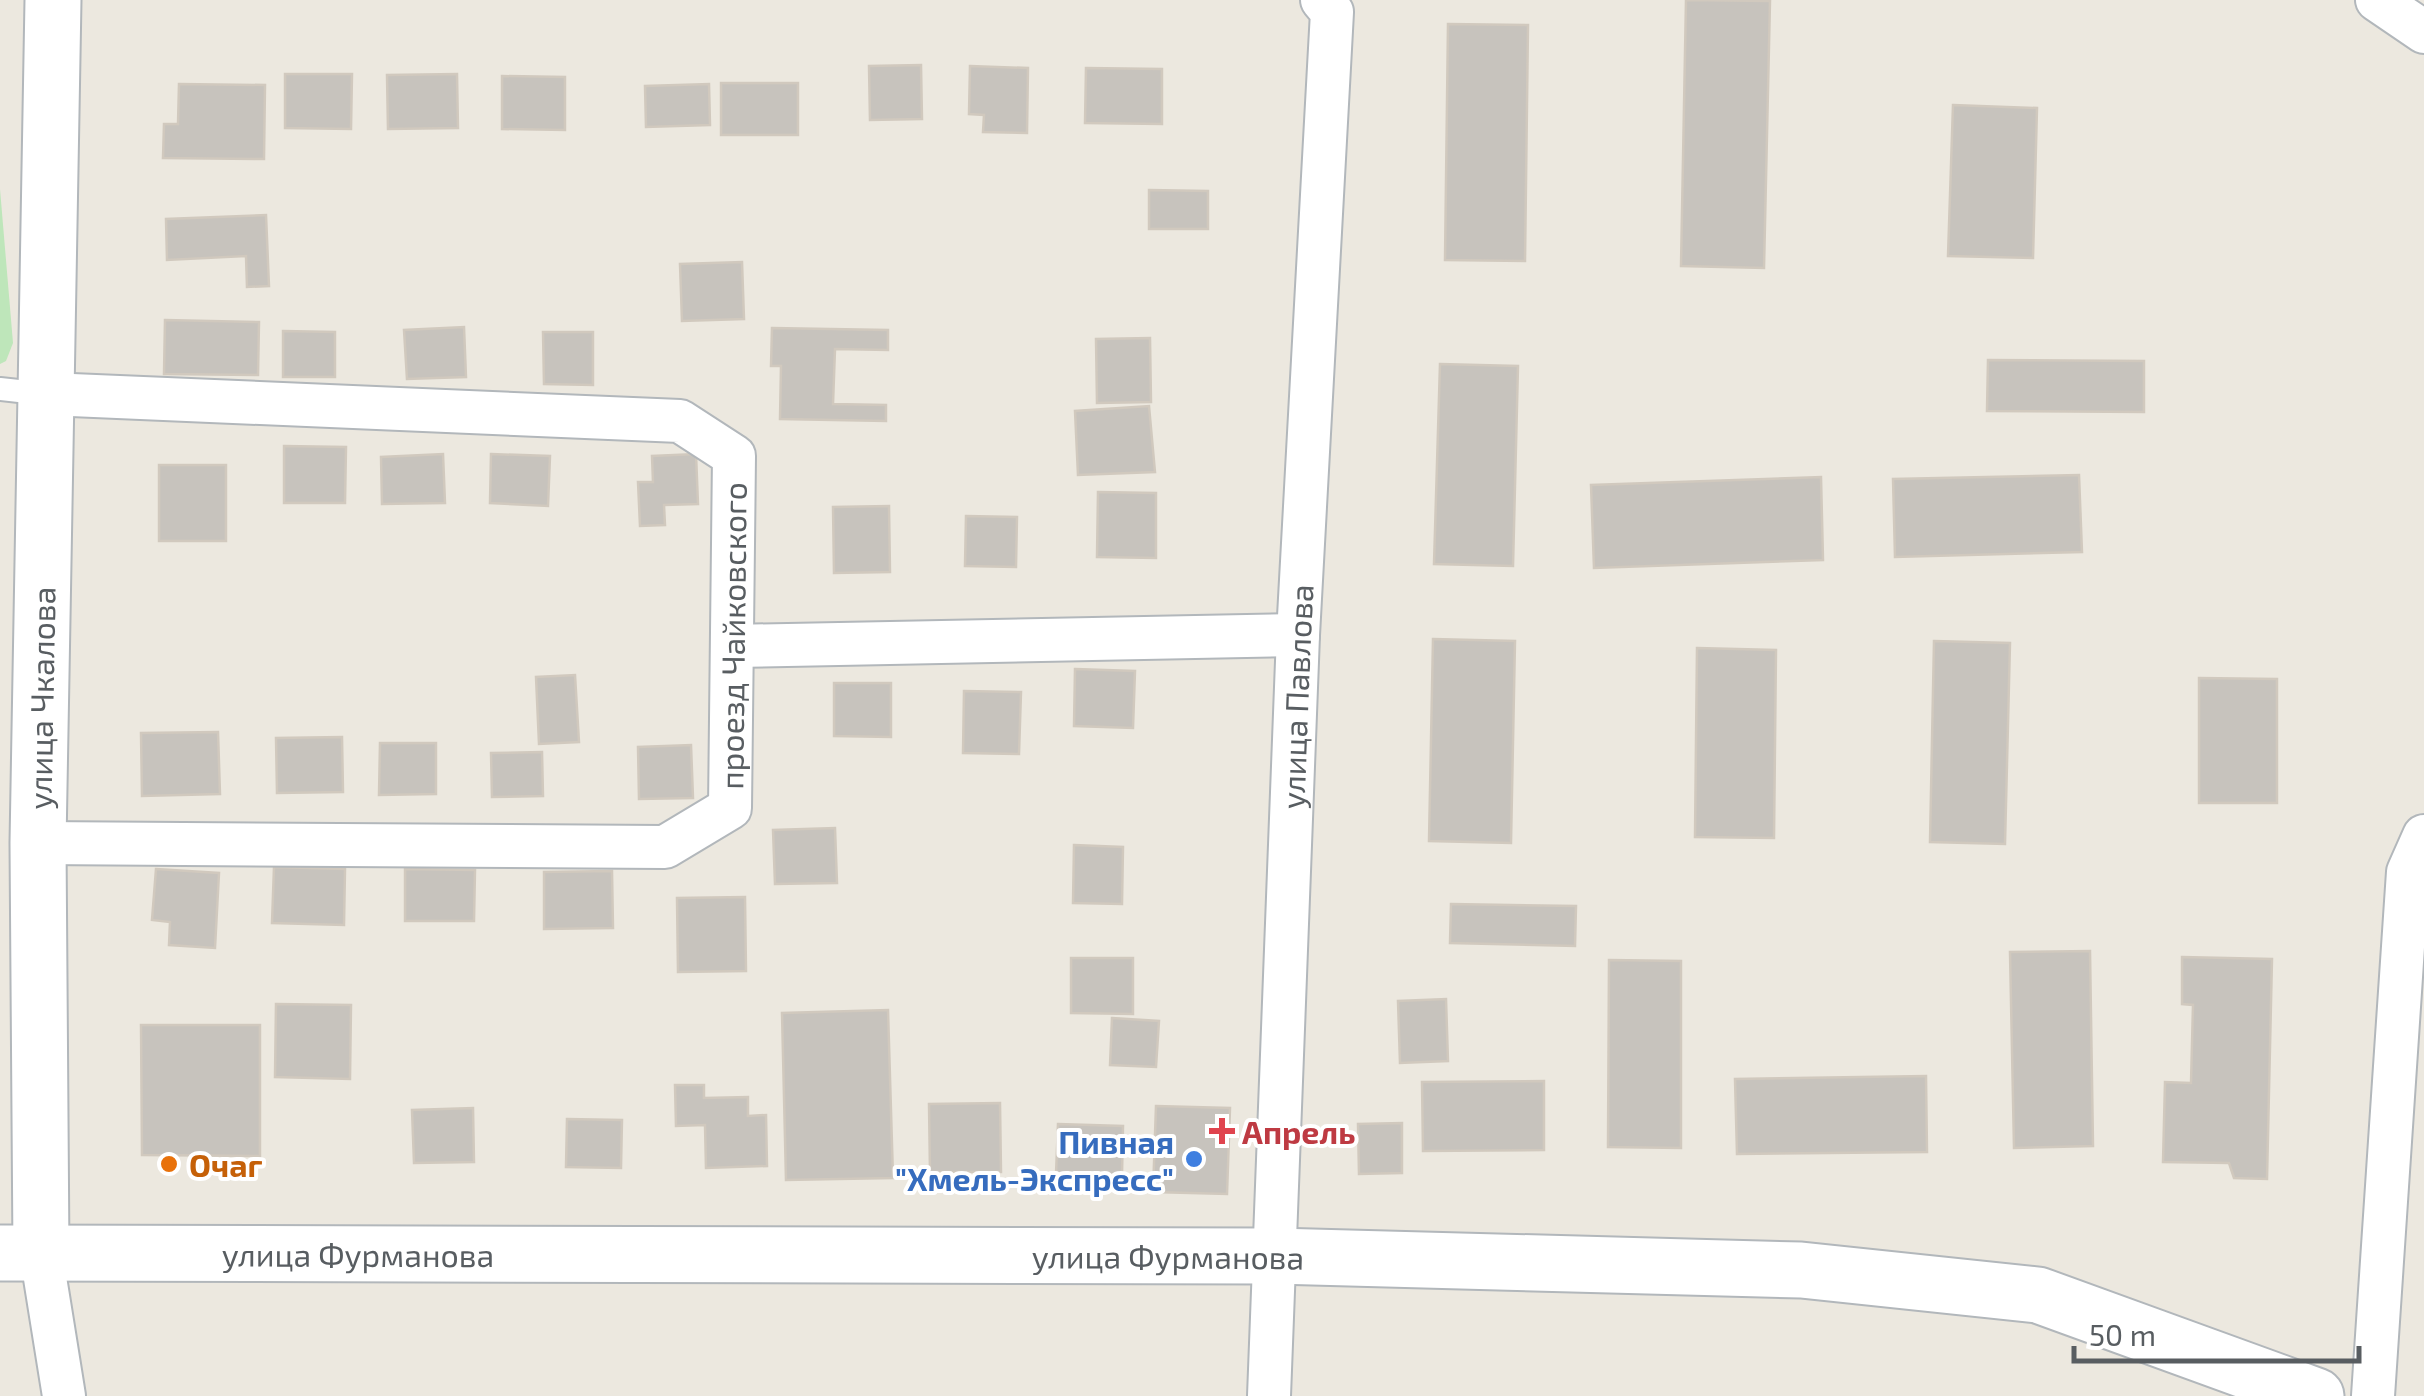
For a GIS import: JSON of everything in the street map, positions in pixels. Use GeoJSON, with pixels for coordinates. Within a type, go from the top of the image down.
{"type":"FeatureCollection","features":[{"type":"Feature","properties":{"kind":"street","name":"улица Чкалова"},"geometry":{"type":"LineString","coordinates":[[53,0],[24,391],[38,843],[20,1253],[64,1396]]}},
{"type":"Feature","properties":{"kind":"street","name":"улица Павлова"},"geometry":{"type":"LineString","coordinates":[[1270,1396],[1298,634],[1332,12],[1322,0]]}},
{"type":"Feature","properties":{"kind":"street"},"geometry":{"type":"LineString","coordinates":[[2378,0],[2424,32]]}},
{"type":"Feature","properties":{"kind":"street","name":"проезд Чайковского"},"geometry":{"type":"LineString","coordinates":[[24,391],[680,421],[734,456],[730,808],[665,847],[38,843]]}},
{"type":"Feature","properties":{"kind":"street"},"geometry":{"type":"LineString","coordinates":[[732,646],[1298,634]]}},
{"type":"Feature","properties":{"kind":"street"},"geometry":{"type":"LineString","coordinates":[[2372,1396],[2408,872],[2424,836]]}},
{"type":"Feature","properties":{"kind":"street","name":"улица Фурманова"},"geometry":{"type":"LineString","coordinates":[[20,1253],[1275,1256],[1802,1270],[2038,1295],[2316,1396]]}},
{"type":"Feature","properties":{"kind":"green space"},"geometry":{"type":"Polygon","coordinates":[[[0,189],[13,343],[6,361],[0,364],[0,189]]]}},
{"type":"Feature","properties":{"kind":"building"},"geometry":{"type":"Polygon","coordinates":[[[1686,0],[1770,1],[1764,268],[1681,266],[1686,0]]]}},
{"type":"Feature","properties":{"kind":"building"},"geometry":{"type":"Polygon","coordinates":[[[1448,24],[1528,25],[1525,261],[1445,260],[1448,24]]]}},
{"type":"Feature","properties":{"kind":"building"},"geometry":{"type":"Polygon","coordinates":[[[921,65],[922,119],[870,120],[869,66],[921,65]]]}},
{"type":"Feature","properties":{"kind":"building"},"geometry":{"type":"Polygon","coordinates":[[[970,66],[1028,68],[1027,133],[983,132],[984,115],[969,114],[970,66]]]}},
{"type":"Feature","properties":{"kind":"building"},"geometry":{"type":"Polygon","coordinates":[[[1086,68],[1162,69],[1162,124],[1085,123],[1086,68]]]}},
{"type":"Feature","properties":{"kind":"building"},"geometry":{"type":"Polygon","coordinates":[[[285,74],[352,74],[351,129],[285,128],[285,74]]]}},
{"type":"Feature","properties":{"kind":"building"},"geometry":{"type":"Polygon","coordinates":[[[457,74],[458,128],[388,129],[387,75],[457,74]]]}},
{"type":"Feature","properties":{"kind":"building"},"geometry":{"type":"Polygon","coordinates":[[[502,76],[565,77],[565,130],[502,129],[502,76]]]}},
{"type":"Feature","properties":{"kind":"building"},"geometry":{"type":"Polygon","coordinates":[[[721,83],[798,83],[798,135],[721,135],[721,83]]]}},
{"type":"Feature","properties":{"kind":"building"},"geometry":{"type":"Polygon","coordinates":[[[179,84],[265,85],[264,159],[163,158],[164,124],[178,124],[179,84]]]}},
{"type":"Feature","properties":{"kind":"building"},"geometry":{"type":"Polygon","coordinates":[[[709,84],[710,125],[646,127],[645,86],[709,84]]]}},
{"type":"Feature","properties":{"kind":"building"},"geometry":{"type":"Polygon","coordinates":[[[1953,105],[2037,108],[2033,258],[1948,256],[1953,105]]]}},
{"type":"Feature","properties":{"kind":"building"},"geometry":{"type":"Polygon","coordinates":[[[1149,190],[1208,191],[1208,229],[1149,229],[1149,190]]]}},
{"type":"Feature","properties":{"kind":"building"},"geometry":{"type":"Polygon","coordinates":[[[266,215],[269,286],[247,287],[246,256],[167,260],[166,219],[266,215]]]}},
{"type":"Feature","properties":{"kind":"building"},"geometry":{"type":"Polygon","coordinates":[[[742,262],[744,319],[682,321],[680,264],[742,262]]]}},
{"type":"Feature","properties":{"kind":"building"},"geometry":{"type":"Polygon","coordinates":[[[165,320],[259,322],[258,375],[164,374],[165,320]]]}},
{"type":"Feature","properties":{"kind":"building"},"geometry":{"type":"Polygon","coordinates":[[[464,327],[466,377],[407,379],[404,330],[464,327]]]}},
{"type":"Feature","properties":{"kind":"building"},"geometry":{"type":"Polygon","coordinates":[[[772,328],[888,330],[888,350],[835,349],[833,404],[886,405],[886,421],[780,419],[781,366],[771,366],[772,328]]]}},
{"type":"Feature","properties":{"kind":"building"},"geometry":{"type":"Polygon","coordinates":[[[283,331],[335,332],[335,377],[283,377],[283,331]]]}},
{"type":"Feature","properties":{"kind":"building"},"geometry":{"type":"Polygon","coordinates":[[[543,332],[593,332],[593,385],[544,384],[543,332]]]}},
{"type":"Feature","properties":{"kind":"building"},"geometry":{"type":"Polygon","coordinates":[[[1150,338],[1151,402],[1097,403],[1096,339],[1150,338]]]}},
{"type":"Feature","properties":{"kind":"building"},"geometry":{"type":"Polygon","coordinates":[[[1988,360],[2144,361],[2144,412],[1987,411],[1988,360]]]}},
{"type":"Feature","properties":{"kind":"building"},"geometry":{"type":"Polygon","coordinates":[[[1440,364],[1518,366],[1513,566],[1434,564],[1440,364]]]}},
{"type":"Feature","properties":{"kind":"building"},"geometry":{"type":"Polygon","coordinates":[[[1149,406],[1155,472],[1078,475],[1075,411],[1149,406]]]}},
{"type":"Feature","properties":{"kind":"building"},"geometry":{"type":"Polygon","coordinates":[[[284,446],[346,447],[345,503],[284,503],[284,446]]]}},
{"type":"Feature","properties":{"kind":"building"},"geometry":{"type":"Polygon","coordinates":[[[443,454],[445,503],[382,504],[381,457],[443,454]]]}},
{"type":"Feature","properties":{"kind":"building"},"geometry":{"type":"Polygon","coordinates":[[[491,454],[550,456],[548,506],[490,503],[491,454]]]}},
{"type":"Feature","properties":{"kind":"building"},"geometry":{"type":"Polygon","coordinates":[[[696,454],[698,504],[664,505],[665,525],[640,526],[638,482],[653,482],[652,456],[696,454]]]}},
{"type":"Feature","properties":{"kind":"building"},"geometry":{"type":"Polygon","coordinates":[[[159,465],[226,465],[226,541],[159,541],[159,465]]]}},
{"type":"Feature","properties":{"kind":"building"},"geometry":{"type":"Polygon","coordinates":[[[2079,475],[2082,552],[1895,557],[1893,479],[2079,475]]]}},
{"type":"Feature","properties":{"kind":"building"},"geometry":{"type":"Polygon","coordinates":[[[1821,477],[1823,560],[1594,568],[1591,485],[1821,477]]]}},
{"type":"Feature","properties":{"kind":"building"},"geometry":{"type":"Polygon","coordinates":[[[1098,492],[1156,493],[1156,558],[1097,557],[1098,492]]]}},
{"type":"Feature","properties":{"kind":"building"},"geometry":{"type":"Polygon","coordinates":[[[889,506],[890,572],[834,573],[833,507],[889,506]]]}},
{"type":"Feature","properties":{"kind":"building"},"geometry":{"type":"Polygon","coordinates":[[[966,516],[1017,517],[1016,567],[965,566],[966,516]]]}},
{"type":"Feature","properties":{"kind":"building"},"geometry":{"type":"Polygon","coordinates":[[[1433,639],[1515,641],[1511,843],[1429,841],[1433,639]]]}},
{"type":"Feature","properties":{"kind":"building"},"geometry":{"type":"Polygon","coordinates":[[[1934,641],[2010,643],[2005,844],[1930,842],[1934,641]]]}},
{"type":"Feature","properties":{"kind":"building"},"geometry":{"type":"Polygon","coordinates":[[[1697,648],[1776,650],[1774,838],[1695,837],[1697,648]]]}},
{"type":"Feature","properties":{"kind":"building"},"geometry":{"type":"Polygon","coordinates":[[[1075,669],[1135,671],[1133,728],[1074,726],[1075,669]]]}},
{"type":"Feature","properties":{"kind":"building"},"geometry":{"type":"Polygon","coordinates":[[[575,675],[579,742],[539,744],[536,677],[575,675]]]}},
{"type":"Feature","properties":{"kind":"building"},"geometry":{"type":"Polygon","coordinates":[[[2199,678],[2277,679],[2277,803],[2199,803],[2199,678]]]}},
{"type":"Feature","properties":{"kind":"building"},"geometry":{"type":"Polygon","coordinates":[[[834,683],[891,683],[891,737],[834,736],[834,683]]]}},
{"type":"Feature","properties":{"kind":"building"},"geometry":{"type":"Polygon","coordinates":[[[964,691],[1021,692],[1019,754],[963,753],[964,691]]]}},
{"type":"Feature","properties":{"kind":"building"},"geometry":{"type":"Polygon","coordinates":[[[218,732],[220,794],[142,796],[141,733],[218,732]]]}},
{"type":"Feature","properties":{"kind":"building"},"geometry":{"type":"Polygon","coordinates":[[[342,737],[343,792],[277,793],[276,738],[342,737]]]}},
{"type":"Feature","properties":{"kind":"building"},"geometry":{"type":"Polygon","coordinates":[[[380,743],[436,743],[436,794],[379,795],[380,743]]]}},
{"type":"Feature","properties":{"kind":"building"},"geometry":{"type":"Polygon","coordinates":[[[691,745],[693,798],[639,799],[638,747],[691,745]]]}},
{"type":"Feature","properties":{"kind":"building"},"geometry":{"type":"Polygon","coordinates":[[[542,752],[543,796],[492,797],[491,753],[542,752]]]}},
{"type":"Feature","properties":{"kind":"building"},"geometry":{"type":"Polygon","coordinates":[[[835,828],[837,883],[775,884],[773,830],[835,828]]]}},
{"type":"Feature","properties":{"kind":"building"},"geometry":{"type":"Polygon","coordinates":[[[1074,845],[1123,847],[1122,904],[1073,903],[1074,845]]]}},
{"type":"Feature","properties":{"kind":"building"},"geometry":{"type":"Polygon","coordinates":[[[274,867],[345,869],[344,925],[272,923],[274,867]]]}},
{"type":"Feature","properties":{"kind":"building"},"geometry":{"type":"Polygon","coordinates":[[[156,869],[219,873],[215,948],[169,945],[170,922],[152,920],[156,869]]]}},
{"type":"Feature","properties":{"kind":"building"},"geometry":{"type":"Polygon","coordinates":[[[405,869],[475,870],[474,921],[405,921],[405,869]]]}},
{"type":"Feature","properties":{"kind":"building"},"geometry":{"type":"Polygon","coordinates":[[[612,871],[613,928],[544,929],[544,872],[612,871]]]}},
{"type":"Feature","properties":{"kind":"building"},"geometry":{"type":"Polygon","coordinates":[[[745,897],[746,971],[678,972],[677,898],[745,897]]]}},
{"type":"Feature","properties":{"kind":"building"},"geometry":{"type":"Polygon","coordinates":[[[1451,904],[1576,906],[1575,946],[1450,943],[1451,904]]]}},
{"type":"Feature","properties":{"kind":"building"},"geometry":{"type":"Polygon","coordinates":[[[2090,951],[2093,1146],[2014,1148],[2010,952],[2090,951]]]}},
{"type":"Feature","properties":{"kind":"building"},"geometry":{"type":"Polygon","coordinates":[[[2182,957],[2272,959],[2267,1179],[2234,1178],[2229,1163],[2163,1162],[2165,1082],[2191,1083],[2193,1005],[2182,1004],[2182,957]]]}},
{"type":"Feature","properties":{"kind":"building"},"geometry":{"type":"Polygon","coordinates":[[[1071,958],[1133,958],[1133,1014],[1071,1013],[1071,958]]]}},
{"type":"Feature","properties":{"kind":"building"},"geometry":{"type":"Polygon","coordinates":[[[1609,960],[1681,961],[1681,1148],[1608,1147],[1609,960]]]}},
{"type":"Feature","properties":{"kind":"building"},"geometry":{"type":"Polygon","coordinates":[[[1446,999],[1448,1061],[1400,1063],[1398,1001],[1446,999]]]}},
{"type":"Feature","properties":{"kind":"building"},"geometry":{"type":"Polygon","coordinates":[[[276,1004],[351,1005],[350,1079],[275,1077],[276,1004]]]}},
{"type":"Feature","properties":{"kind":"building"},"geometry":{"type":"Polygon","coordinates":[[[888,1010],[893,1178],[786,1180],[782,1013],[888,1010]]]}},
{"type":"Feature","properties":{"kind":"building"},"geometry":{"type":"Polygon","coordinates":[[[1112,1018],[1159,1021],[1156,1067],[1110,1065],[1112,1018]]]}},
{"type":"Feature","properties":{"kind":"building"},"geometry":{"type":"Polygon","coordinates":[[[141,1025],[260,1025],[260,1156],[142,1155],[141,1025]]]}},
{"type":"Feature","properties":{"kind":"building"},"geometry":{"type":"Polygon","coordinates":[[[1926,1076],[1927,1152],[1737,1154],[1735,1079],[1926,1076]]]}},
{"type":"Feature","properties":{"kind":"building"},"geometry":{"type":"Polygon","coordinates":[[[1544,1081],[1544,1150],[1423,1151],[1422,1082],[1544,1081]]]}},
{"type":"Feature","properties":{"kind":"building"},"geometry":{"type":"Polygon","coordinates":[[[675,1085],[704,1085],[704,1098],[748,1097],[748,1116],[766,1115],[767,1166],[706,1168],[705,1125],[676,1126],[675,1085]]]}},
{"type":"Feature","properties":{"kind":"building"},"geometry":{"type":"Polygon","coordinates":[[[1000,1103],[1001,1172],[930,1172],[929,1104],[1000,1103]]]}},
{"type":"Feature","properties":{"kind":"building"},"geometry":{"type":"Polygon","coordinates":[[[1156,1106],[1230,1108],[1227,1194],[1153,1192],[1156,1106]]]}},
{"type":"Feature","properties":{"kind":"building"},"geometry":{"type":"Polygon","coordinates":[[[473,1108],[474,1162],[414,1163],[412,1110],[473,1108]]]}},
{"type":"Feature","properties":{"kind":"building"},"geometry":{"type":"Polygon","coordinates":[[[567,1119],[622,1120],[621,1168],[566,1167],[567,1119]]]}},
{"type":"Feature","properties":{"kind":"building"},"geometry":{"type":"Polygon","coordinates":[[[1402,1123],[1402,1173],[1359,1174],[1358,1124],[1402,1123]]]}},
{"type":"Feature","properties":{"kind":"building"},"geometry":{"type":"Polygon","coordinates":[[[1058,1124],[1123,1126],[1122,1175],[1056,1174],[1058,1124]]]}},
{"type":"Feature","properties":{"kind":"place","name":"Апрель"},"geometry":{"type":"Point","coordinates":[1222,1131]}},
{"type":"Feature","properties":{"kind":"place","name":"Пивная \"Хмель-Экспресс\""},"geometry":{"type":"Point","coordinates":[1194,1159]}},
{"type":"Feature","properties":{"kind":"place","name":"Очаг"},"geometry":{"type":"Point","coordinates":[169,1164]}}]}
